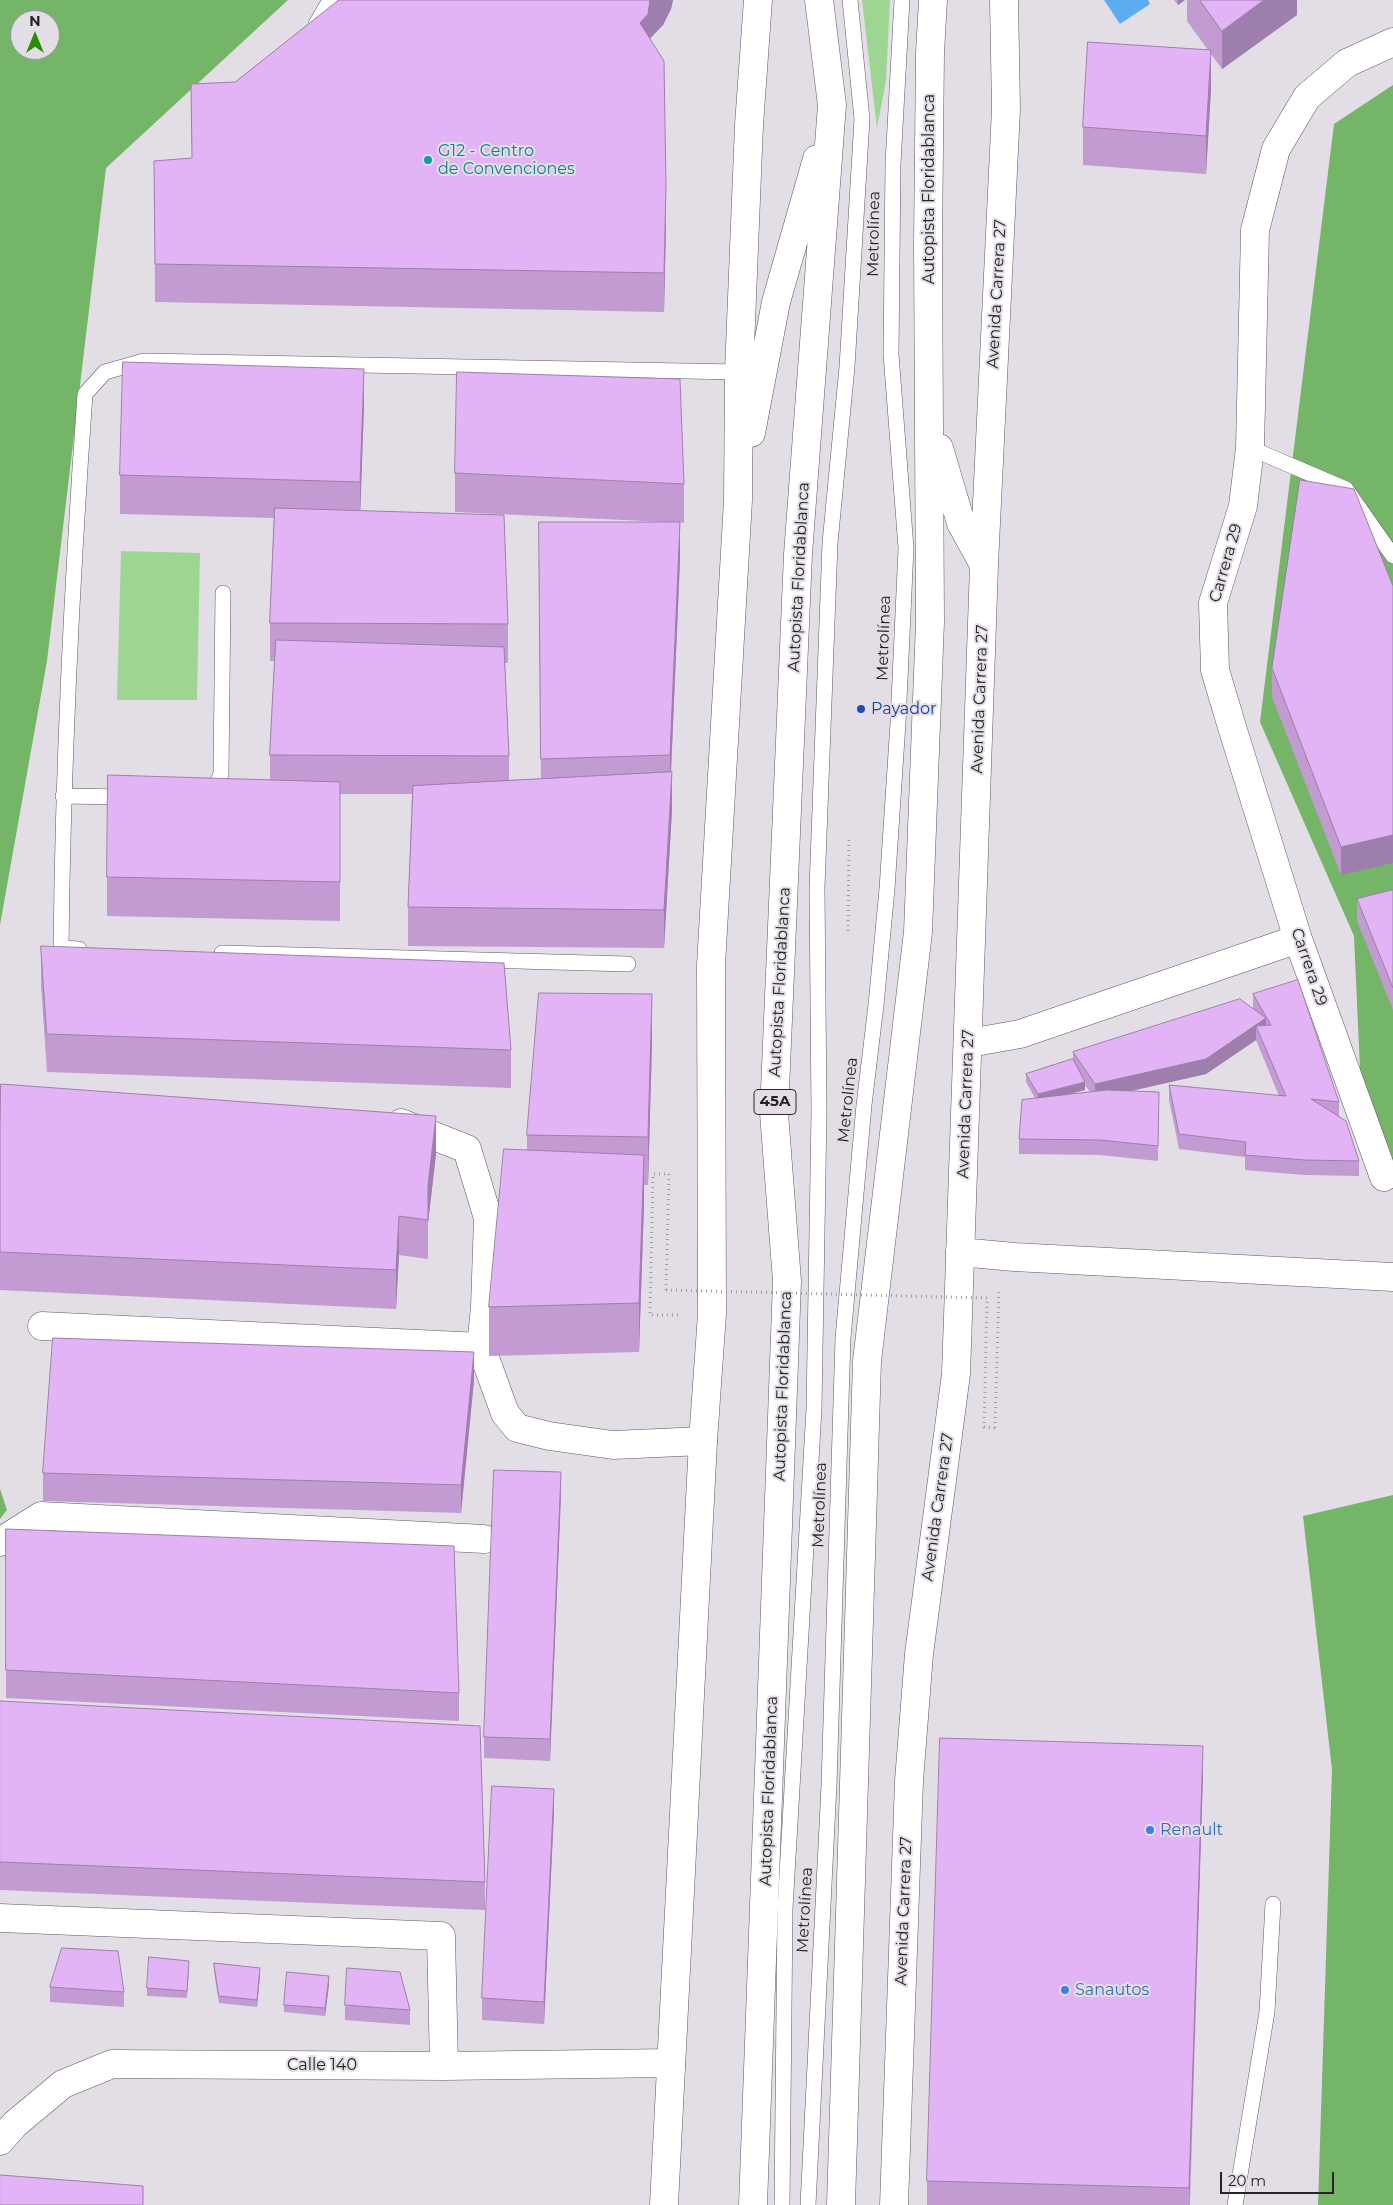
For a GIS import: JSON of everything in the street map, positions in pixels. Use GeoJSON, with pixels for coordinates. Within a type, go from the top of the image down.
{"type":"FeatureCollection","features":[{"type":"Feature","properties":{"kind":"main road"},"geometry":{"type":"LineString","coordinates":[[664,2205],[702,1441],[712,1314],[711,965],[738,500],[739,372],[749,125],[758,0]]}},
{"type":"Feature","properties":{"kind":"main road","name":"Autopista Floridablanca"},"geometry":{"type":"LineString","coordinates":[[753,2205],[787,1281],[774,1113],[798,554],[832,105],[818,0]]}},
{"type":"Feature","properties":{"kind":"main road","name":"Autopista Floridablanca"},"geometry":{"type":"LineString","coordinates":[[840,2205],[867,1361],[918,932],[930,622],[928,224],[930,53],[933,0]]}},
{"type":"Feature","properties":{"kind":"main road","name":"Avenida Carrera 27"},"geometry":{"type":"LineString","coordinates":[[894,2205],[909,1781],[919,1654],[956,1374],[984,565],[1006,109],[1004,0]]}},
{"type":"Feature","properties":{"kind":"main road","name":"Carrera 29"},"geometry":{"type":"LineString","coordinates":[[1384,1177],[1298,939],[1215,670],[1213,603],[1243,506],[1250,448],[1255,230],[1276,149],[1307,97],[1347,63],[1393,42]]}},
{"type":"Feature","properties":{"kind":"main road"},"geometry":{"type":"LineString","coordinates":[[738,500],[776,302],[832,105]]}},
{"type":"Feature","properties":{"kind":"main road"},"geometry":{"type":"LineString","coordinates":[[930,416],[961,523],[984,565]]}},
{"type":"Feature","properties":{"kind":"main road"},"geometry":{"type":"LineString","coordinates":[[968,1043],[1020,1034],[1298,939]]}},
{"type":"Feature","properties":{"kind":"main road"},"geometry":{"type":"LineString","coordinates":[[381,1115],[467,1149],[488,1218],[485,1307],[481,1347],[505,1413],[517,1428],[549,1436],[613,1445],[702,1441]]}},
{"type":"Feature","properties":{"kind":"main road"},"geometry":{"type":"LineString","coordinates":[[960,1252],[1014,1257],[1393,1277]]}},
{"type":"Feature","properties":{"kind":"main road"},"geometry":{"type":"LineString","coordinates":[[42,1326],[481,1347]]}},
{"type":"Feature","properties":{"kind":"main road"},"geometry":{"type":"LineString","coordinates":[[0,1542],[41,1516],[484,1539]]}},
{"type":"Feature","properties":{"kind":"main road"},"geometry":{"type":"LineString","coordinates":[[0,1918],[441,1936],[444,2066]]}},
{"type":"Feature","properties":{"kind":"main road","name":"Calle 140"},"geometry":{"type":"LineString","coordinates":[[0,2141],[15,2124],[63,2084],[112,2064],[444,2066],[670,2063]]}},
{"type":"Feature","properties":{"kind":"lane"},"geometry":{"type":"LineString","coordinates":[[319,45],[316,24],[330,0]]}},
{"type":"Feature","properties":{"kind":"lane","name":"Metrolínea"},"geometry":{"type":"LineString","coordinates":[[782,2205],[785,1909],[814,1409],[819,1113],[817,888],[830,543],[847,368],[862,119],[850,0]]}},
{"type":"Feature","properties":{"kind":"lane","name":"Metrolínea"},"geometry":{"type":"LineString","coordinates":[[808,2205],[829,1785],[843,1338],[864,1105],[887,889],[898,723],[906,548],[891,354],[893,164],[902,0]]}},
{"type":"Feature","properties":{"kind":"lane"},"geometry":{"type":"LineString","coordinates":[[91,949],[61,948],[63,796],[73,572],[85,394],[105,372],[144,360],[739,372]]}},
{"type":"Feature","properties":{"kind":"lane"},"geometry":{"type":"LineString","coordinates":[[1250,448],[1346,489],[1393,556]]}},
{"type":"Feature","properties":{"kind":"lane"},"geometry":{"type":"LineString","coordinates":[[198,800],[213,792],[221,774],[223,593]]}},
{"type":"Feature","properties":{"kind":"lane"},"geometry":{"type":"LineString","coordinates":[[63,796],[143,797]]}},
{"type":"Feature","properties":{"kind":"lane"},"geometry":{"type":"LineString","coordinates":[[210,952],[628,964]]}},
{"type":"Feature","properties":{"kind":"lane"},"geometry":{"type":"LineString","coordinates":[[1235,2205],[1266,2012],[1273,1904]]}},
{"type":"Feature","properties":{"kind":"path"},"geometry":{"type":"LineString","coordinates":[[848,934],[849,837]]}},
{"type":"Feature","properties":{"kind":"path"},"geometry":{"type":"LineString","coordinates":[[650,1315],[653,1174],[669,1174],[666,1290],[987,1298],[984,1427],[996,1428],[999,1289]]}},
{"type":"Feature","properties":{"kind":"green space"},"geometry":{"type":"Polygon","coordinates":[[[0,0],[288,0],[106,168],[47,661],[0,925],[0,0]]]}},
{"type":"Feature","properties":{"kind":"green space"},"geometry":{"type":"Polygon","coordinates":[[[862,0],[890,0],[886,81],[877,128],[862,0]]]}},
{"type":"Feature","properties":{"kind":"green space"},"geometry":{"type":"Polygon","coordinates":[[[1393,85],[1393,1174],[1362,1113],[1354,936],[1260,722],[1334,124],[1393,85]]]}},
{"type":"Feature","properties":{"kind":"green space"},"geometry":{"type":"Polygon","coordinates":[[[121,551],[200,553],[197,700],[117,700],[121,551]]]}},
{"type":"Feature","properties":{"kind":"green space"},"geometry":{"type":"Polygon","coordinates":[[[0,1489],[7,1510],[0,1519],[0,1489]]]}},
{"type":"Feature","properties":{"kind":"green space"},"geometry":{"type":"Polygon","coordinates":[[[1393,1495],[1393,2205],[1318,2205],[1332,1770],[1303,1516],[1393,1495]]]}},
{"type":"Feature","properties":{"kind":"water"},"geometry":{"type":"Polygon","coordinates":[[[1104,0],[1148,0],[1150,4],[1120,24],[1104,0]]]}},
{"type":"Feature","properties":{"kind":"building","name":"G12 - Centro de Convenciones"},"geometry":{"type":"Polygon","coordinates":[[[339,0],[650,0],[648,14],[640,23],[664,61],[666,186],[664,273],[155,264],[154,161],[192,158],[191,84],[235,82],[339,0]]]}},
{"type":"Feature","properties":{"kind":"building"},"geometry":{"type":"Polygon","coordinates":[[[1200,0],[1264,0],[1222,31],[1200,0]]]}},
{"type":"Feature","properties":{"kind":"building"},"geometry":{"type":"Polygon","coordinates":[[[1088,42],[1211,50],[1206,136],[1083,127],[1088,42]]]}},
{"type":"Feature","properties":{"kind":"building"},"geometry":{"type":"Polygon","coordinates":[[[123,362],[364,369],[360,482],[120,475],[123,362]]]}},
{"type":"Feature","properties":{"kind":"building"},"geometry":{"type":"Polygon","coordinates":[[[457,372],[680,379],[684,484],[455,473],[457,372]]]}},
{"type":"Feature","properties":{"kind":"building"},"geometry":{"type":"Polygon","coordinates":[[[1300,480],[1354,489],[1393,586],[1393,835],[1341,847],[1272,668],[1300,480]]]}},
{"type":"Feature","properties":{"kind":"building"},"geometry":{"type":"Polygon","coordinates":[[[275,508],[504,515],[508,624],[270,623],[275,508]]]}},
{"type":"Feature","properties":{"kind":"building"},"geometry":{"type":"Polygon","coordinates":[[[539,522],[680,522],[670,755],[541,759],[539,522]]]}},
{"type":"Feature","properties":{"kind":"building"},"geometry":{"type":"Polygon","coordinates":[[[276,640],[504,647],[509,756],[270,755],[276,640]]]}},
{"type":"Feature","properties":{"kind":"building"},"geometry":{"type":"Polygon","coordinates":[[[672,772],[664,910],[408,907],[413,786],[672,772]]]}},
{"type":"Feature","properties":{"kind":"building"},"geometry":{"type":"Polygon","coordinates":[[[108,775],[340,782],[340,882],[107,877],[108,775]]]}},
{"type":"Feature","properties":{"kind":"building"},"geometry":{"type":"Polygon","coordinates":[[[1393,890],[1393,988],[1357,899],[1393,890]]]}},
{"type":"Feature","properties":{"kind":"building"},"geometry":{"type":"Polygon","coordinates":[[[41,946],[504,963],[511,1050],[47,1034],[41,946]]]}},
{"type":"Feature","properties":{"kind":"building"},"geometry":{"type":"Polygon","coordinates":[[[1298,980],[1339,1102],[1311,1099],[1346,1121],[1359,1161],[1305,1160],[1245,1155],[1246,1142],[1179,1134],[1169,1085],[1286,1096],[1256,1026],[1271,1025],[1253,994],[1298,980]]]}},
{"type":"Feature","properties":{"kind":"building"},"geometry":{"type":"Polygon","coordinates":[[[539,993],[652,994],[648,1137],[527,1135],[539,993]]]}},
{"type":"Feature","properties":{"kind":"building"},"geometry":{"type":"Polygon","coordinates":[[[1240,999],[1266,1018],[1206,1059],[1095,1084],[1073,1052],[1240,999]]]}},
{"type":"Feature","properties":{"kind":"building"},"geometry":{"type":"Polygon","coordinates":[[[1073,1059],[1085,1082],[1038,1094],[1026,1074],[1073,1059]]]}},
{"type":"Feature","properties":{"kind":"building"},"geometry":{"type":"Polygon","coordinates":[[[1,1084],[436,1116],[428,1185],[428,1220],[399,1216],[396,1270],[0,1252],[1,1084]]]}},
{"type":"Feature","properties":{"kind":"building"},"geometry":{"type":"Polygon","coordinates":[[[1107,1090],[1159,1092],[1158,1146],[1100,1140],[1019,1139],[1022,1100],[1107,1090]]]}},
{"type":"Feature","properties":{"kind":"building"},"geometry":{"type":"Polygon","coordinates":[[[504,1149],[644,1155],[639,1303],[489,1307],[504,1149]]]}},
{"type":"Feature","properties":{"kind":"building"},"geometry":{"type":"Polygon","coordinates":[[[53,1338],[474,1352],[461,1485],[43,1473],[53,1338]]]}},
{"type":"Feature","properties":{"kind":"building"},"geometry":{"type":"Polygon","coordinates":[[[494,1470],[561,1472],[550,1739],[484,1737],[494,1470]]]}},
{"type":"Feature","properties":{"kind":"building"},"geometry":{"type":"Polygon","coordinates":[[[6,1529],[454,1546],[459,1693],[6,1670],[6,1529]]]}},
{"type":"Feature","properties":{"kind":"building"},"geometry":{"type":"Polygon","coordinates":[[[0,1701],[480,1726],[485,1882],[0,1862],[0,1701]]]}},
{"type":"Feature","properties":{"kind":"building","name":"Sanautos"},"geometry":{"type":"Polygon","coordinates":[[[940,1738],[1203,1746],[1189,2188],[927,2181],[940,1738]]]}},
{"type":"Feature","properties":{"kind":"building"},"geometry":{"type":"Polygon","coordinates":[[[492,1786],[554,1789],[544,2002],[482,1998],[492,1786]]]}},
{"type":"Feature","properties":{"kind":"building"},"geometry":{"type":"Polygon","coordinates":[[[62,1948],[118,1951],[124,1992],[50,1987],[62,1948]]]}},
{"type":"Feature","properties":{"kind":"building"},"geometry":{"type":"Polygon","coordinates":[[[149,1957],[189,1961],[187,1991],[147,1988],[149,1957]]]}},
{"type":"Feature","properties":{"kind":"building"},"geometry":{"type":"Polygon","coordinates":[[[214,1963],[260,1968],[257,2000],[219,1996],[214,1963]]]}},
{"type":"Feature","properties":{"kind":"building"},"geometry":{"type":"Polygon","coordinates":[[[347,1968],[400,1972],[410,2010],[345,2005],[347,1968]]]}},
{"type":"Feature","properties":{"kind":"building"},"geometry":{"type":"Polygon","coordinates":[[[287,1972],[329,1976],[325,2008],[284,2005],[287,1972]]]}},
{"type":"Feature","properties":{"kind":"building"},"geometry":{"type":"Polygon","coordinates":[[[0,2175],[143,2186],[143,2205],[0,2205],[0,2175]]]}},
{"type":"Feature","properties":{"kind":"place","name":"G12 - Centro de Convenciones"},"geometry":{"type":"Point","coordinates":[428,160]}},
{"type":"Feature","properties":{"kind":"place","name":"Payador"},"geometry":{"type":"Point","coordinates":[861,709]}},
{"type":"Feature","properties":{"kind":"place","name":"Renault"},"geometry":{"type":"Point","coordinates":[1150,1830]}},
{"type":"Feature","properties":{"kind":"place","name":"Sanautos"},"geometry":{"type":"Point","coordinates":[1065,1990]}}]}
